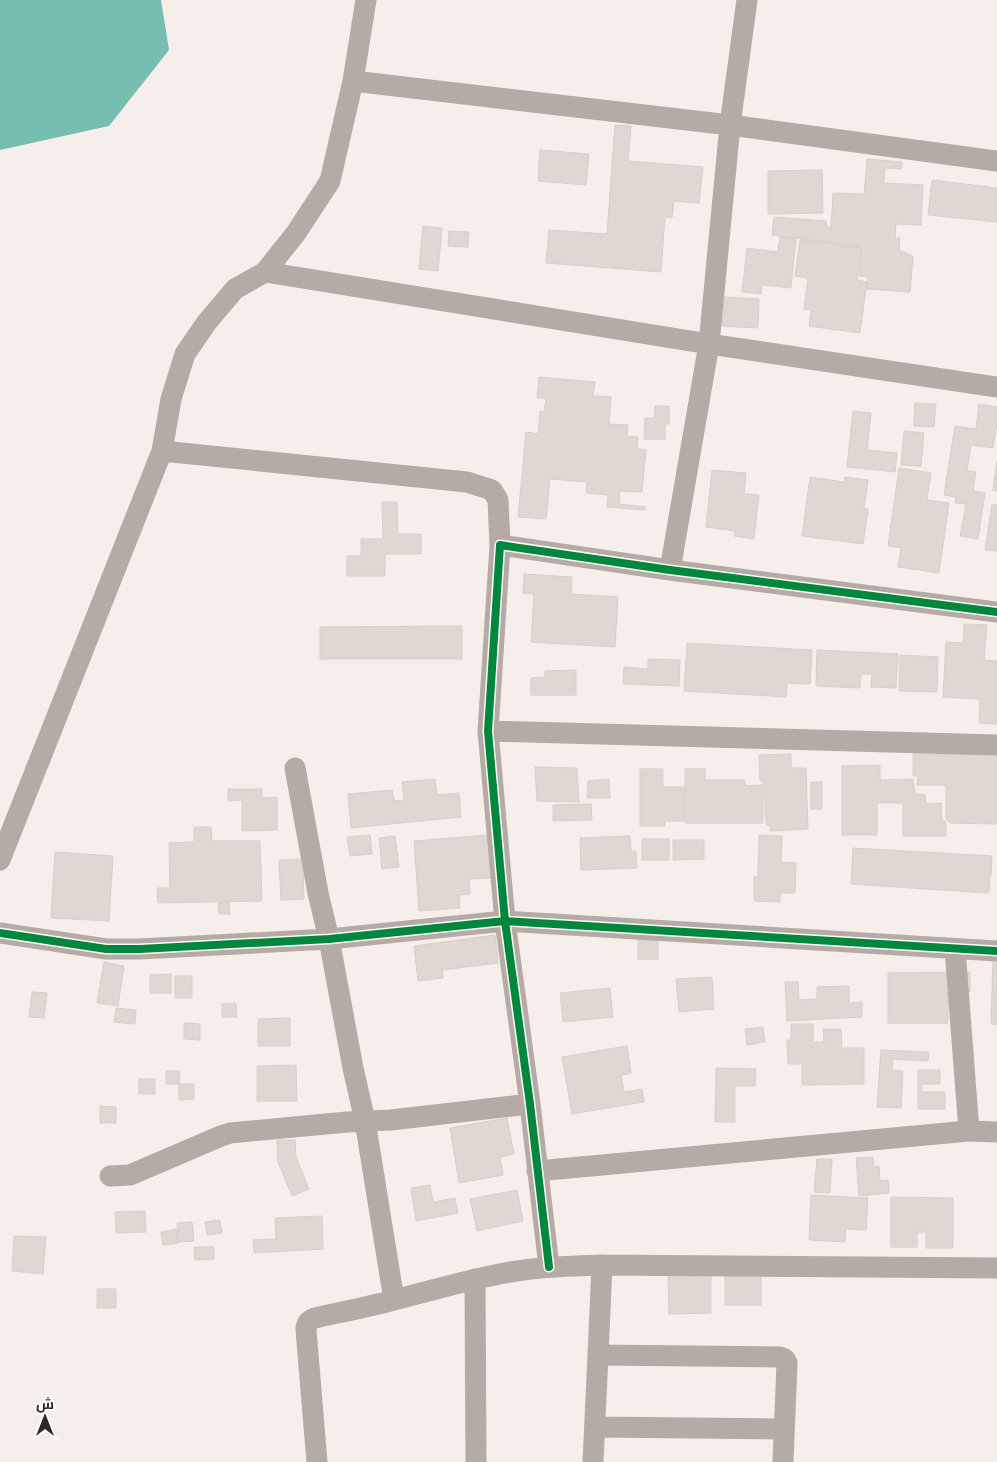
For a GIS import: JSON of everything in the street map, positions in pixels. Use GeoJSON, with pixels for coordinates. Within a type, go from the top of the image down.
{"type":"FeatureCollection","features":[{"type":"Feature","properties":{"kind":"street"},"geometry":{"type":"LineString","coordinates":[[0,860],[162,450],[171,399],[185,354],[207,322],[235,288],[266,272],[296,233],[330,181],[353,81],[366,0]]}},
{"type":"Feature","properties":{"kind":"street"},"geometry":{"type":"LineString","coordinates":[[670,570],[709,344],[730,125],[747,0]]}},
{"type":"Feature","properties":{"kind":"street"},"geometry":{"type":"LineString","coordinates":[[353,81],[730,125],[997,161]]}},
{"type":"Feature","properties":{"kind":"street"},"geometry":{"type":"LineString","coordinates":[[266,272],[709,344],[997,387]]}},
{"type":"Feature","properties":{"kind":"street"},"geometry":{"type":"LineString","coordinates":[[162,450],[467,482],[492,490],[498,500],[500,545],[488,731],[505,921],[530,1104],[549,1267]]}},
{"type":"Feature","properties":{"kind":"street"},"geometry":{"type":"LineString","coordinates":[[500,545],[670,570],[997,612]]}},
{"type":"Feature","properties":{"kind":"street"},"geometry":{"type":"LineString","coordinates":[[488,731],[997,745]]}},
{"type":"Feature","properties":{"kind":"street"},"geometry":{"type":"LineString","coordinates":[[295,768],[318,893],[365,1121],[394,1300]]}},
{"type":"Feature","properties":{"kind":"street"},"geometry":{"type":"LineString","coordinates":[[0,933],[106,949],[140,949],[329,939],[505,921],[997,951]]}},
{"type":"Feature","properties":{"kind":"street"},"geometry":{"type":"LineString","coordinates":[[955,949],[969,1131]]}},
{"type":"Feature","properties":{"kind":"street"},"geometry":{"type":"LineString","coordinates":[[110,1176],[130,1175],[221,1136],[230,1134],[391,1120],[530,1104]]}},
{"type":"Feature","properties":{"kind":"street"},"geometry":{"type":"LineString","coordinates":[[537,1171],[969,1131],[997,1132]]}},
{"type":"Feature","properties":{"kind":"street"},"geometry":{"type":"LineString","coordinates":[[317,1462],[306,1330],[307,1323],[316,1318],[444,1286],[517,1271],[549,1267],[602,1265],[997,1268]]}},
{"type":"Feature","properties":{"kind":"street"},"geometry":{"type":"LineString","coordinates":[[593,1462],[602,1265]]}},
{"type":"Feature","properties":{"kind":"street"},"geometry":{"type":"LineString","coordinates":[[475,1280],[476,1462]]}},
{"type":"Feature","properties":{"kind":"street"},"geometry":{"type":"LineString","coordinates":[[598,1355],[785,1359],[788,1363],[783,1462]]}},
{"type":"Feature","properties":{"kind":"street"},"geometry":{"type":"LineString","coordinates":[[595,1427],[784,1429]]}},
{"type":"Feature","properties":{"kind":"water"},"geometry":{"type":"Polygon","coordinates":[[[0,0],[161,0],[169,50],[109,126],[0,150],[0,0]]]}},
{"type":"Feature","properties":{"kind":"building"},"geometry":{"type":"Polygon","coordinates":[[[615,125],[631,126],[628,161],[703,167],[699,203],[674,201],[672,218],[665,217],[661,272],[546,263],[549,230],[607,234],[615,125]]]}},
{"type":"Feature","properties":{"kind":"building"},"geometry":{"type":"Polygon","coordinates":[[[540,150],[589,154],[586,185],[538,181],[540,150]]]}},
{"type":"Feature","properties":{"kind":"building"},"geometry":{"type":"Polygon","coordinates":[[[867,159],[902,162],[902,169],[885,168],[884,183],[923,185],[921,225],[896,224],[895,238],[900,238],[899,250],[913,256],[910,292],[867,289],[868,277],[859,276],[862,247],[772,235],[774,217],[826,221],[827,227],[831,227],[833,193],[864,194],[867,159]]]}},
{"type":"Feature","properties":{"kind":"building"},"geometry":{"type":"Polygon","coordinates":[[[822,170],[823,213],[768,214],[768,171],[822,170]]]}},
{"type":"Feature","properties":{"kind":"building"},"geometry":{"type":"Polygon","coordinates":[[[932,180],[997,188],[997,222],[928,215],[932,180]]]}},
{"type":"Feature","properties":{"kind":"building"},"geometry":{"type":"Polygon","coordinates":[[[423,226],[442,228],[438,271],[419,269],[423,226]]]}},
{"type":"Feature","properties":{"kind":"building"},"geometry":{"type":"Polygon","coordinates":[[[449,231],[469,232],[468,247],[448,246],[449,231]]]}},
{"type":"Feature","properties":{"kind":"building"},"geometry":{"type":"Polygon","coordinates":[[[780,237],[796,239],[791,288],[762,285],[761,294],[742,292],[747,248],[778,252],[780,237]]]}},
{"type":"Feature","properties":{"kind":"building"},"geometry":{"type":"Polygon","coordinates":[[[800,240],[861,248],[857,280],[867,282],[860,333],[809,326],[811,310],[804,309],[808,278],[795,276],[800,240]]]}},
{"type":"Feature","properties":{"kind":"building"},"geometry":{"type":"Polygon","coordinates":[[[724,297],[759,299],[758,328],[722,326],[724,297]]]}},
{"type":"Feature","properties":{"kind":"building"},"geometry":{"type":"Polygon","coordinates":[[[539,377],[595,382],[593,396],[611,397],[609,424],[628,425],[627,436],[638,437],[637,449],[646,450],[642,492],[620,491],[619,504],[645,507],[645,510],[607,507],[608,495],[586,493],[587,482],[550,479],[546,519],[518,517],[526,432],[538,434],[540,411],[544,412],[546,398],[537,398],[539,377]]]}},
{"type":"Feature","properties":{"kind":"building"},"geometry":{"type":"Polygon","coordinates":[[[915,403],[936,404],[934,427],[914,426],[915,403]]]}},
{"type":"Feature","properties":{"kind":"building"},"geometry":{"type":"Polygon","coordinates":[[[979,404],[997,407],[997,423],[993,448],[971,445],[967,471],[976,472],[973,491],[985,493],[978,539],[960,536],[966,504],[955,503],[956,497],[944,495],[955,426],[976,429],[979,404]]]}},
{"type":"Feature","properties":{"kind":"building"},"geometry":{"type":"Polygon","coordinates":[[[655,406],[669,406],[669,424],[665,424],[665,439],[644,439],[645,418],[654,418],[655,406]]]}},
{"type":"Feature","properties":{"kind":"building"},"geometry":{"type":"Polygon","coordinates":[[[853,411],[871,413],[867,450],[897,453],[895,472],[847,467],[853,411]]]}},
{"type":"Feature","properties":{"kind":"building"},"geometry":{"type":"Polygon","coordinates":[[[904,431],[924,433],[921,466],[901,465],[904,431]]]}},
{"type":"Feature","properties":{"kind":"building"},"geometry":{"type":"Polygon","coordinates":[[[997,461],[997,491],[993,491],[997,461]]]}},
{"type":"Feature","properties":{"kind":"building"},"geometry":{"type":"Polygon","coordinates":[[[899,468],[931,473],[927,500],[949,503],[939,573],[898,567],[901,548],[888,546],[899,468]]]}},
{"type":"Feature","properties":{"kind":"building"},"geometry":{"type":"Polygon","coordinates":[[[712,470],[746,473],[744,494],[759,495],[754,539],[734,536],[735,531],[706,527],[712,470]]]}},
{"type":"Feature","properties":{"kind":"building"},"geometry":{"type":"Polygon","coordinates":[[[810,477],[844,482],[845,477],[868,480],[864,509],[868,509],[863,544],[802,536],[810,477]]]}},
{"type":"Feature","properties":{"kind":"building"},"geometry":{"type":"Polygon","coordinates":[[[382,502],[397,502],[398,534],[421,534],[421,554],[385,554],[385,576],[347,576],[347,556],[361,556],[361,539],[383,539],[382,502]]]}},
{"type":"Feature","properties":{"kind":"building"},"geometry":{"type":"Polygon","coordinates":[[[992,504],[997,505],[997,551],[985,550],[992,504]]]}},
{"type":"Feature","properties":{"kind":"building"},"geometry":{"type":"Polygon","coordinates":[[[524,574],[572,577],[571,594],[618,597],[615,647],[531,642],[534,594],[523,593],[524,574]]]}},
{"type":"Feature","properties":{"kind":"building"},"geometry":{"type":"Polygon","coordinates":[[[964,624],[987,625],[984,660],[997,661],[997,724],[979,723],[980,699],[943,697],[946,642],[963,643],[964,624]]]}},
{"type":"Feature","properties":{"kind":"building"},"geometry":{"type":"Polygon","coordinates":[[[462,626],[462,659],[320,659],[320,627],[462,626]]]}},
{"type":"Feature","properties":{"kind":"building"},"geometry":{"type":"Polygon","coordinates":[[[687,643],[812,650],[810,684],[787,683],[786,697],[684,691],[687,643]]]}},
{"type":"Feature","properties":{"kind":"building"},"geometry":{"type":"Polygon","coordinates":[[[817,650],[898,654],[896,688],[871,687],[872,674],[861,674],[860,688],[816,686],[817,650]]]}},
{"type":"Feature","properties":{"kind":"building"},"geometry":{"type":"Polygon","coordinates":[[[900,655],[938,657],[937,692],[899,691],[900,655]]]}},
{"type":"Feature","properties":{"kind":"building"},"geometry":{"type":"Polygon","coordinates":[[[648,659],[680,660],[679,686],[623,684],[624,667],[648,669],[648,659]]]}},
{"type":"Feature","properties":{"kind":"building"},"geometry":{"type":"Polygon","coordinates":[[[576,670],[576,695],[531,695],[531,678],[545,677],[545,671],[576,670]]]}},
{"type":"Feature","properties":{"kind":"building"},"geometry":{"type":"Polygon","coordinates":[[[791,754],[791,768],[806,768],[808,829],[770,831],[770,826],[766,824],[764,784],[760,779],[759,755],[791,754]]]}},
{"type":"Feature","properties":{"kind":"building"},"geometry":{"type":"Polygon","coordinates":[[[913,754],[997,754],[997,824],[950,823],[946,818],[946,785],[917,785],[918,776],[913,776],[913,754]]]}},
{"type":"Feature","properties":{"kind":"building"},"geometry":{"type":"Polygon","coordinates":[[[880,765],[880,780],[913,779],[915,794],[925,794],[926,804],[941,803],[942,820],[946,821],[946,836],[903,836],[903,803],[877,803],[877,835],[842,835],[842,766],[880,765]]]}},
{"type":"Feature","properties":{"kind":"building"},"geometry":{"type":"Polygon","coordinates":[[[535,767],[577,768],[579,802],[537,801],[535,767]]]}},
{"type":"Feature","properties":{"kind":"building"},"geometry":{"type":"Polygon","coordinates":[[[640,769],[663,769],[663,787],[684,787],[684,821],[665,821],[665,826],[640,826],[640,769]]]}},
{"type":"Feature","properties":{"kind":"building"},"geometry":{"type":"Polygon","coordinates":[[[685,769],[705,769],[705,780],[745,780],[745,786],[763,785],[763,823],[685,823],[685,769]]]}},
{"type":"Feature","properties":{"kind":"building"},"geometry":{"type":"Polygon","coordinates":[[[435,779],[437,795],[459,793],[461,817],[351,828],[348,794],[392,790],[394,801],[404,800],[402,782],[435,779]]]}},
{"type":"Feature","properties":{"kind":"building"},"geometry":{"type":"Polygon","coordinates":[[[609,779],[610,798],[587,798],[588,781],[609,779]]]}},
{"type":"Feature","properties":{"kind":"building"},"geometry":{"type":"Polygon","coordinates":[[[811,782],[822,782],[822,809],[811,809],[811,782]]]}},
{"type":"Feature","properties":{"kind":"building"},"geometry":{"type":"Polygon","coordinates":[[[228,789],[262,789],[262,798],[277,797],[277,830],[242,831],[242,800],[228,801],[228,789]]]}},
{"type":"Feature","properties":{"kind":"building"},"geometry":{"type":"Polygon","coordinates":[[[591,804],[592,820],[553,821],[553,805],[591,804]]]}},
{"type":"Feature","properties":{"kind":"building"},"geometry":{"type":"Polygon","coordinates":[[[194,827],[211,827],[212,841],[260,841],[262,901],[158,903],[157,888],[170,888],[169,843],[194,842],[194,827]]]}},
{"type":"Feature","properties":{"kind":"building"},"geometry":{"type":"Polygon","coordinates":[[[370,835],[372,854],[350,856],[347,837],[370,835]]]}},
{"type":"Feature","properties":{"kind":"building"},"geometry":{"type":"Polygon","coordinates":[[[488,835],[491,878],[469,879],[470,894],[459,895],[460,908],[419,911],[414,841],[488,835]]]}},
{"type":"Feature","properties":{"kind":"building"},"geometry":{"type":"Polygon","coordinates":[[[759,835],[782,836],[781,862],[796,863],[795,893],[780,893],[780,902],[754,901],[754,877],[758,877],[759,835]]]}},
{"type":"Feature","properties":{"kind":"building"},"geometry":{"type":"Polygon","coordinates":[[[395,836],[399,867],[382,869],[379,838],[395,836]]]}},
{"type":"Feature","properties":{"kind":"building"},"geometry":{"type":"Polygon","coordinates":[[[630,836],[631,851],[636,851],[637,868],[581,870],[580,838],[630,836]]]}},
{"type":"Feature","properties":{"kind":"building"},"geometry":{"type":"Polygon","coordinates":[[[642,839],[669,839],[669,860],[642,860],[642,839]]]}},
{"type":"Feature","properties":{"kind":"building"},"geometry":{"type":"Polygon","coordinates":[[[673,840],[704,840],[704,859],[673,860],[673,840]]]}},
{"type":"Feature","properties":{"kind":"building"},"geometry":{"type":"Polygon","coordinates":[[[853,848],[992,856],[991,875],[989,878],[990,888],[988,893],[851,884],[853,848]]]}},
{"type":"Feature","properties":{"kind":"building"},"geometry":{"type":"Polygon","coordinates":[[[55,852],[113,856],[109,921],[51,918],[55,852]]]}},
{"type":"Feature","properties":{"kind":"building"},"geometry":{"type":"Polygon","coordinates":[[[303,859],[304,899],[281,900],[279,860],[303,859]]]}},
{"type":"Feature","properties":{"kind":"building"},"geometry":{"type":"Polygon","coordinates":[[[229,902],[230,914],[219,914],[218,903],[229,902]]]}},
{"type":"Feature","properties":{"kind":"building"},"geometry":{"type":"Polygon","coordinates":[[[658,934],[658,959],[638,959],[638,935],[658,934]]]}},
{"type":"Feature","properties":{"kind":"building"},"geometry":{"type":"Polygon","coordinates":[[[495,935],[498,963],[442,970],[443,978],[418,981],[414,946],[495,935]]]}},
{"type":"Feature","properties":{"kind":"building"},"geometry":{"type":"Polygon","coordinates":[[[993,958],[997,958],[997,1025],[991,1024],[993,958]]]}},
{"type":"Feature","properties":{"kind":"building"},"geometry":{"type":"Polygon","coordinates":[[[104,962],[124,966],[118,1006],[97,1003],[104,962]]]}},
{"type":"Feature","properties":{"kind":"building"},"geometry":{"type":"Polygon","coordinates":[[[970,972],[970,992],[948,992],[948,1023],[888,1023],[888,973],[970,972]]]}},
{"type":"Feature","properties":{"kind":"building"},"geometry":{"type":"Polygon","coordinates":[[[171,974],[171,993],[150,993],[150,975],[171,974]]]}},
{"type":"Feature","properties":{"kind":"building"},"geometry":{"type":"Polygon","coordinates":[[[175,976],[192,976],[192,998],[175,998],[175,976]]]}},
{"type":"Feature","properties":{"kind":"building"},"geometry":{"type":"Polygon","coordinates":[[[712,977],[714,1009],[679,1012],[676,979],[712,977]]]}},
{"type":"Feature","properties":{"kind":"building"},"geometry":{"type":"Polygon","coordinates":[[[785,982],[798,982],[799,1000],[817,999],[817,987],[849,986],[849,1003],[862,1002],[862,1017],[787,1021],[785,982]]]}},
{"type":"Feature","properties":{"kind":"building"},"geometry":{"type":"Polygon","coordinates":[[[610,988],[613,1017],[563,1022],[560,993],[610,988]]]}},
{"type":"Feature","properties":{"kind":"building"},"geometry":{"type":"Polygon","coordinates":[[[32,992],[47,993],[44,1018],[29,1017],[32,992]]]}},
{"type":"Feature","properties":{"kind":"building"},"geometry":{"type":"Polygon","coordinates":[[[236,1003],[237,1017],[222,1017],[222,1004],[236,1003]]]}},
{"type":"Feature","properties":{"kind":"building"},"geometry":{"type":"Polygon","coordinates":[[[116,1008],[136,1010],[135,1024],[114,1022],[116,1008]]]}},
{"type":"Feature","properties":{"kind":"building"},"geometry":{"type":"Polygon","coordinates":[[[290,1018],[290,1046],[258,1046],[258,1019],[290,1018]]]}},
{"type":"Feature","properties":{"kind":"building"},"geometry":{"type":"Polygon","coordinates":[[[184,1023],[200,1024],[200,1040],[184,1039],[184,1023]]]}},
{"type":"Feature","properties":{"kind":"building"},"geometry":{"type":"Polygon","coordinates":[[[791,1024],[813,1024],[813,1042],[824,1042],[823,1029],[841,1029],[842,1048],[864,1048],[864,1084],[802,1085],[802,1064],[788,1064],[787,1040],[791,1040],[791,1024]]]}},
{"type":"Feature","properties":{"kind":"building"},"geometry":{"type":"Polygon","coordinates":[[[763,1027],[765,1042],[747,1045],[745,1029],[763,1027]]]}},
{"type":"Feature","properties":{"kind":"building"},"geometry":{"type":"Polygon","coordinates":[[[627,1046],[631,1073],[621,1075],[624,1092],[642,1089],[644,1102],[572,1114],[562,1057],[627,1046]]]}},
{"type":"Feature","properties":{"kind":"building"},"geometry":{"type":"Polygon","coordinates":[[[881,1050],[929,1052],[928,1061],[893,1059],[892,1070],[903,1071],[901,1108],[877,1107],[881,1050]]]}},
{"type":"Feature","properties":{"kind":"building"},"geometry":{"type":"Polygon","coordinates":[[[296,1065],[297,1101],[257,1101],[257,1066],[296,1065]]]}},
{"type":"Feature","properties":{"kind":"building"},"geometry":{"type":"Polygon","coordinates":[[[716,1068],[756,1069],[755,1086],[735,1086],[735,1122],[715,1122],[716,1068]]]}},
{"type":"Feature","properties":{"kind":"building"},"geometry":{"type":"Polygon","coordinates":[[[918,1070],[940,1070],[940,1084],[922,1084],[922,1092],[945,1092],[945,1109],[918,1109],[918,1070]]]}},
{"type":"Feature","properties":{"kind":"building"},"geometry":{"type":"Polygon","coordinates":[[[166,1071],[179,1071],[180,1084],[166,1084],[166,1071]]]}},
{"type":"Feature","properties":{"kind":"building"},"geometry":{"type":"Polygon","coordinates":[[[139,1079],[155,1079],[155,1094],[139,1094],[139,1079]]]}},
{"type":"Feature","properties":{"kind":"building"},"geometry":{"type":"Polygon","coordinates":[[[179,1084],[194,1084],[194,1099],[179,1100],[179,1084]]]}},
{"type":"Feature","properties":{"kind":"building"},"geometry":{"type":"Polygon","coordinates":[[[100,1106],[116,1107],[116,1123],[100,1123],[100,1106]]]}},
{"type":"Feature","properties":{"kind":"building"},"geometry":{"type":"Polygon","coordinates":[[[507,1118],[514,1154],[500,1157],[503,1175],[459,1183],[450,1128],[507,1118]]]}},
{"type":"Feature","properties":{"kind":"building"},"geometry":{"type":"Polygon","coordinates":[[[277,1140],[295,1140],[296,1157],[309,1189],[292,1196],[278,1162],[277,1140]]]}},
{"type":"Feature","properties":{"kind":"building"},"geometry":{"type":"Polygon","coordinates":[[[873,1157],[874,1167],[879,1166],[880,1181],[888,1180],[889,1193],[859,1196],[856,1158],[873,1157]]]}},
{"type":"Feature","properties":{"kind":"building"},"geometry":{"type":"Polygon","coordinates":[[[817,1159],[832,1159],[830,1193],[814,1192],[817,1159]]]}},
{"type":"Feature","properties":{"kind":"building"},"geometry":{"type":"Polygon","coordinates":[[[430,1185],[433,1202],[455,1198],[458,1213],[416,1221],[411,1188],[430,1185]]]}},
{"type":"Feature","properties":{"kind":"building"},"geometry":{"type":"Polygon","coordinates":[[[517,1190],[523,1221],[477,1231],[470,1199],[517,1190]]]}},
{"type":"Feature","properties":{"kind":"building"},"geometry":{"type":"Polygon","coordinates":[[[811,1195],[868,1198],[866,1230],[846,1229],[845,1242],[809,1240],[811,1195]]]}},
{"type":"Feature","properties":{"kind":"building"},"geometry":{"type":"Polygon","coordinates":[[[891,1197],[953,1198],[953,1248],[926,1248],[926,1232],[917,1232],[917,1247],[891,1247],[891,1197]]]}},
{"type":"Feature","properties":{"kind":"building"},"geometry":{"type":"Polygon","coordinates":[[[145,1211],[146,1232],[116,1233],[115,1212],[145,1211]]]}},
{"type":"Feature","properties":{"kind":"building"},"geometry":{"type":"Polygon","coordinates":[[[322,1216],[323,1249],[254,1253],[253,1240],[276,1239],[275,1218],[322,1216]]]}},
{"type":"Feature","properties":{"kind":"building"},"geometry":{"type":"Polygon","coordinates":[[[220,1220],[222,1233],[207,1235],[205,1222],[220,1220]]]}},
{"type":"Feature","properties":{"kind":"building"},"geometry":{"type":"Polygon","coordinates":[[[192,1222],[194,1241],[178,1242],[177,1223],[192,1222]]]}},
{"type":"Feature","properties":{"kind":"building"},"geometry":{"type":"Polygon","coordinates":[[[176,1229],[178,1243],[163,1245],[161,1232],[176,1229]]]}},
{"type":"Feature","properties":{"kind":"building"},"geometry":{"type":"Polygon","coordinates":[[[14,1236],[46,1237],[43,1274],[12,1271],[14,1236]]]}},
{"type":"Feature","properties":{"kind":"building"},"geometry":{"type":"Polygon","coordinates":[[[194,1247],[214,1247],[214,1259],[195,1260],[194,1247]]]}},
{"type":"Feature","properties":{"kind":"building"},"geometry":{"type":"Polygon","coordinates":[[[725,1270],[761,1270],[761,1305],[725,1305],[725,1270]]]}},
{"type":"Feature","properties":{"kind":"building"},"geometry":{"type":"Polygon","coordinates":[[[668,1274],[711,1274],[711,1313],[669,1314],[668,1274]]]}},
{"type":"Feature","properties":{"kind":"building"},"geometry":{"type":"Polygon","coordinates":[[[97,1289],[116,1289],[116,1308],[97,1308],[97,1289]]]}},
{"type":"Feature","properties":{"kind":"cycle path"},"geometry":{"type":"LineString","coordinates":[[549,1267],[530,1104],[505,921],[488,731],[500,545],[670,570],[997,612]]}},
{"type":"Feature","properties":{"kind":"cycle path"},"geometry":{"type":"LineString","coordinates":[[0,933],[106,949],[140,949],[329,939],[505,921],[997,951]]}}]}
